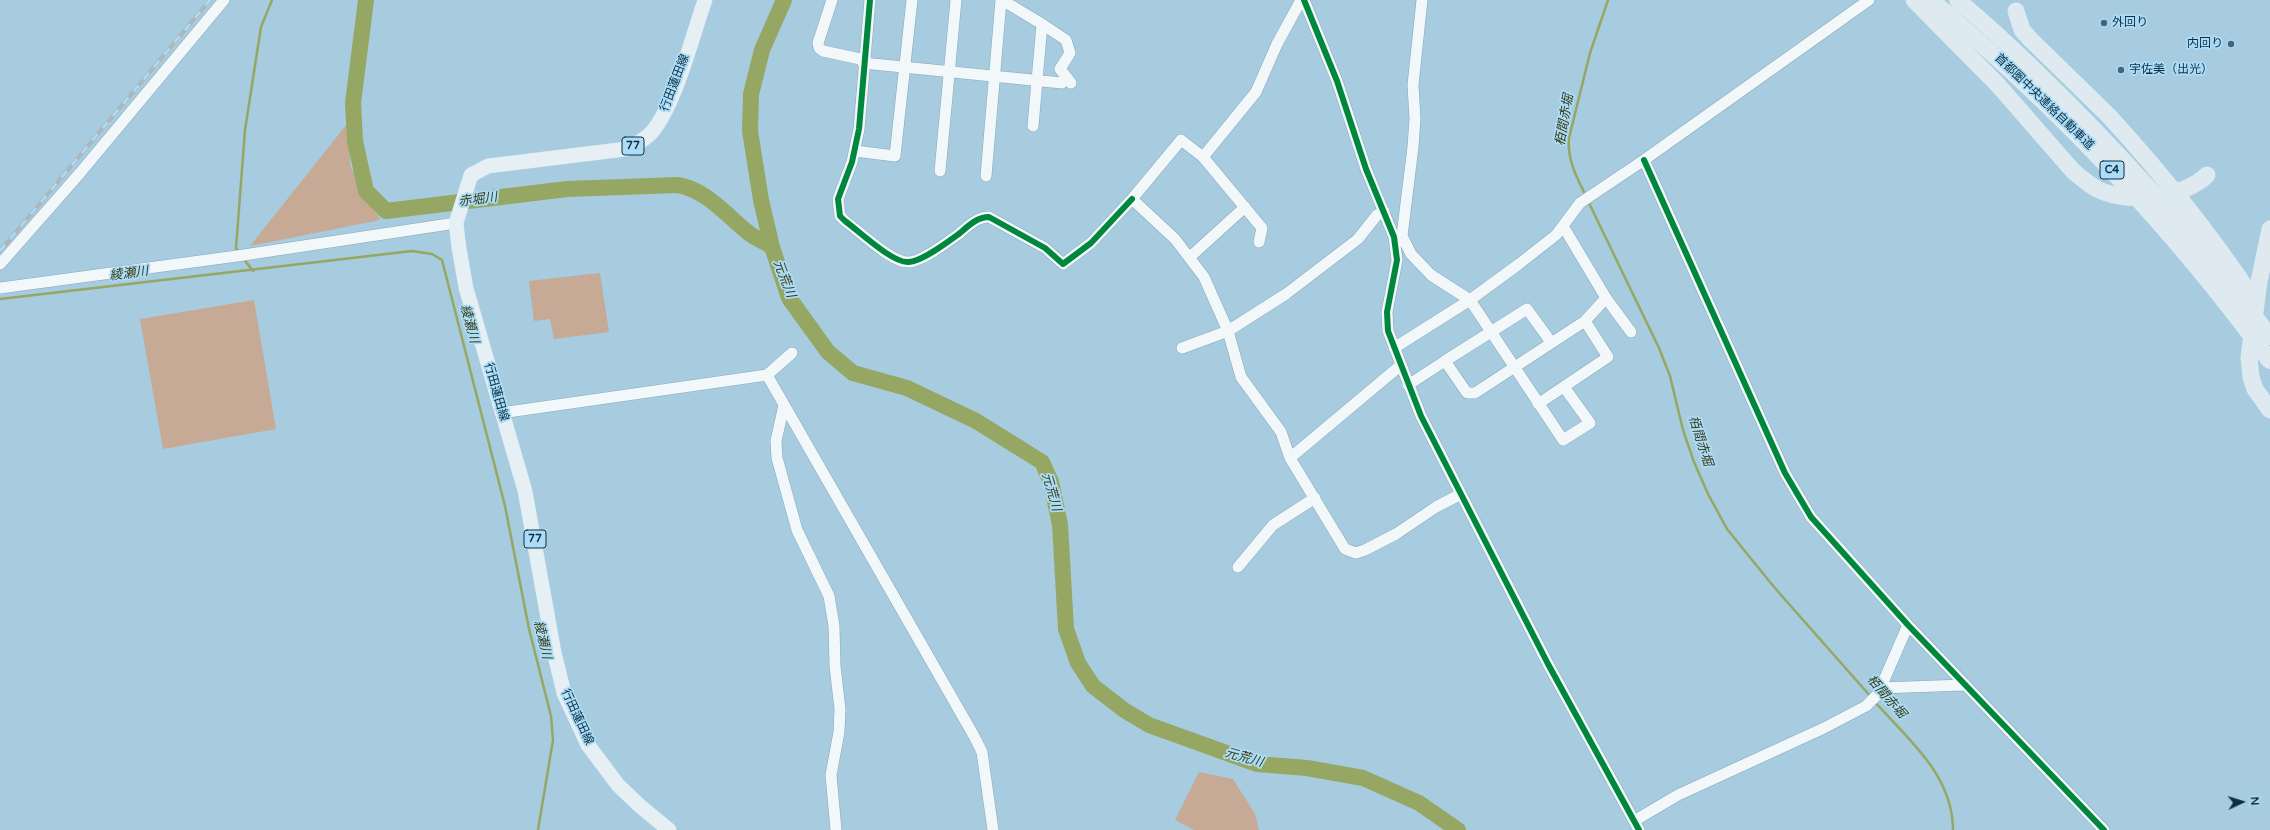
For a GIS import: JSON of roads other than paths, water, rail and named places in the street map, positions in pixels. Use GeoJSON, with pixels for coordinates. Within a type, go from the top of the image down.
{"type":"FeatureCollection","features":[{"type":"Feature","properties":{"kind":"highway"},"geometry":{"type":"LineString","coordinates":[[1914,0],[1975,62],[2073,172],[2102,192],[2120,197],[2143,198],[2181,191],[2199,183],[2207,175]]}},
{"type":"Feature","properties":{"kind":"highway","name":"首都圏中央連絡自動車道"},"geometry":{"type":"LineString","coordinates":[[1930,0],[2031,88],[2097,153],[2209,280],[2270,361]]}},
{"type":"Feature","properties":{"kind":"highway","name":"首都圏中央連絡自動車道"},"geometry":{"type":"LineString","coordinates":[[1957,0],[2031,67],[2108,143],[2212,260],[2270,337]]}},
{"type":"Feature","properties":{"kind":"highway"},"geometry":{"type":"LineString","coordinates":[[2016,11],[2022,30],[2109,116],[2183,201],[2222,252],[2270,324]]}},
{"type":"Feature","properties":{"kind":"highway"},"geometry":{"type":"LineString","coordinates":[[2270,229],[2259,282],[2248,357],[2251,377],[2255,389],[2270,410]]}},
{"type":"Feature","properties":{"kind":"main road","name":"行田蓮田線"},"geometry":{"type":"LineString","coordinates":[[669,830],[618,785],[588,745],[564,693],[554,652],[525,491],[501,413],[466,288],[457,220],[472,175],[488,166],[626,149],[641,142],[652,132],[665,112],[704,0]]}},
{"type":"Feature","properties":{"kind":"street"},"geometry":{"type":"LineString","coordinates":[[0,264],[80,173],[224,0]]}},
{"type":"Feature","properties":{"kind":"street"},"geometry":{"type":"LineString","coordinates":[[832,0],[818,43],[819,48],[823,51],[864,61],[950,71],[994,75],[1037,80],[1067,82],[1060,69],[1070,53],[1066,40],[1001,0],[994,75],[986,176]]}},
{"type":"Feature","properties":{"kind":"street"},"geometry":{"type":"LineString","coordinates":[[870,0],[859,128],[854,151],[838,199],[840,216],[897,260],[903,262],[919,259],[953,238],[979,219],[989,217],[1045,248],[1061,264],[1066,263],[1092,243],[1132,199],[1181,140],[1203,157],[1262,228],[1259,242]]}},
{"type":"Feature","properties":{"kind":"street"},"geometry":{"type":"LineString","coordinates":[[854,151],[895,156],[912,0]]}},
{"type":"Feature","properties":{"kind":"street"},"geometry":{"type":"LineString","coordinates":[[940,171],[956,0]]}},
{"type":"Feature","properties":{"kind":"street"},"geometry":{"type":"LineString","coordinates":[[1203,157],[1256,92],[1277,44],[1302,0]]}},
{"type":"Feature","properties":{"kind":"street"},"geometry":{"type":"LineString","coordinates":[[1302,0],[1337,81],[1366,169],[1384,211],[1398,237],[1411,254],[1431,275],[1470,300],[1563,440],[1590,422],[1564,387]]}},
{"type":"Feature","properties":{"kind":"street"},"geometry":{"type":"LineString","coordinates":[[1422,0],[1413,84],[1415,119],[1412,147],[1398,237],[1397,260],[1387,323],[1394,348],[1408,385],[1461,494],[1548,664],[1637,826],[1678,795],[1824,728],[1866,706],[1879,691],[1908,625]]}},
{"type":"Feature","properties":{"kind":"street"},"geometry":{"type":"LineString","coordinates":[[1394,348],[1470,300],[1556,235],[1580,203],[1644,160],[1869,0]]}},
{"type":"Feature","properties":{"kind":"street"},"geometry":{"type":"LineString","coordinates":[[1033,126],[1042,24]]}},
{"type":"Feature","properties":{"kind":"street"},"geometry":{"type":"LineString","coordinates":[[1644,160],[1785,473],[1811,517],[1964,685],[2104,830]]}},
{"type":"Feature","properties":{"kind":"street"},"geometry":{"type":"LineString","coordinates":[[1132,199],[1175,239],[1190,257],[1216,299],[1228,331],[1242,377],[1281,432],[1290,458],[1345,549],[1356,553],[1396,534],[1436,507],[1461,494]]}},
{"type":"Feature","properties":{"kind":"street"},"geometry":{"type":"LineString","coordinates":[[1190,257],[1245,207]]}},
{"type":"Feature","properties":{"kind":"street"},"geometry":{"type":"LineString","coordinates":[[1182,348],[1228,331],[1286,294],[1358,239],[1377,216],[1384,211]]}},
{"type":"Feature","properties":{"kind":"street"},"geometry":{"type":"LineString","coordinates":[[0,288],[237,256],[457,220]]}},
{"type":"Feature","properties":{"kind":"street"},"geometry":{"type":"LineString","coordinates":[[1563,226],[1606,298],[1630,332]]}},
{"type":"Feature","properties":{"kind":"street"},"geometry":{"type":"LineString","coordinates":[[1445,361],[1467,393],[1470,394],[1476,392],[1585,321],[1606,298]]}},
{"type":"Feature","properties":{"kind":"street"},"geometry":{"type":"LineString","coordinates":[[1408,385],[1527,309],[1551,342]]}},
{"type":"Feature","properties":{"kind":"street"},"geometry":{"type":"LineString","coordinates":[[1538,404],[1608,357],[1585,321]]}},
{"type":"Feature","properties":{"kind":"street"},"geometry":{"type":"LineString","coordinates":[[501,413],[766,375],[792,353]]}},
{"type":"Feature","properties":{"kind":"street"},"geometry":{"type":"LineString","coordinates":[[1290,458],[1401,365]]}},
{"type":"Feature","properties":{"kind":"street"},"geometry":{"type":"LineString","coordinates":[[766,375],[974,736],[982,752],[994,830]]}},
{"type":"Feature","properties":{"kind":"street"},"geometry":{"type":"LineString","coordinates":[[784,405],[776,441],[777,458],[797,530],[829,596],[834,626],[835,666],[840,709],[839,732],[831,775],[836,830]]}},
{"type":"Feature","properties":{"kind":"street"},"geometry":{"type":"LineString","coordinates":[[1238,567],[1273,525],[1315,498]]}},
{"type":"Feature","properties":{"kind":"street"},"geometry":{"type":"LineString","coordinates":[[1879,691],[1964,685]]}},
{"type":"Feature","properties":{"kind":"waterway"},"geometry":{"type":"LineString","coordinates":[[239,253],[236,248],[245,130],[261,27],[272,0]]}},
{"type":"Feature","properties":{"kind":"waterway","name":"赤堀川"},"geometry":{"type":"LineString","coordinates":[[366,0],[353,103],[355,141],[366,191],[386,211],[567,189],[678,185],[689,188],[708,198],[750,234],[772,247]]}},
{"type":"Feature","properties":{"kind":"waterway","name":"元荒川"},"geometry":{"type":"LineString","coordinates":[[784,0],[762,50],[751,94],[750,131],[761,200],[772,247],[789,298],[828,352],[853,373],[907,388],[976,421],[1042,462],[1051,482],[1060,525],[1066,629],[1078,663],[1093,686],[1124,710],[1149,725],[1257,764],[1307,768],[1363,778],[1419,803],[1458,830]]}},
{"type":"Feature","properties":{"kind":"waterway","name":"栢間赤堀"},"geometry":{"type":"LineString","coordinates":[[1586,196],[1576,176],[1571,161],[1569,138],[1590,53],[1608,0]]}},
{"type":"Feature","properties":{"kind":"waterway","name":"栢間赤堀"},"geometry":{"type":"LineString","coordinates":[[1588,201],[1659,348],[1670,376],[1683,430],[1694,462],[1708,494],[1727,529],[1774,587],[1871,697]]}},
{"type":"Feature","properties":{"kind":"waterway","name":"綾瀬川"},"geometry":{"type":"LineString","coordinates":[[0,299],[412,251],[432,254],[442,260],[505,506],[529,629],[551,716],[553,740],[538,830]]}},
{"type":"Feature","properties":{"kind":"waterway"},"geometry":{"type":"LineString","coordinates":[[243,258],[253,271]]}},
{"type":"Feature","properties":{"kind":"waterway","name":"栢間赤堀"},"geometry":{"type":"LineString","coordinates":[[1874,701],[1914,744],[1937,775],[1951,810],[1953,830]]}},
{"type":"Feature","properties":{"kind":"railway"},"geometry":{"type":"LineString","coordinates":[[0,251],[210,0]]}},
{"type":"Feature","properties":{"kind":"place","name":"外回り"},"geometry":{"type":"Point","coordinates":[2104,23]}},
{"type":"Feature","properties":{"kind":"place","name":"内回り"},"geometry":{"type":"Point","coordinates":[2231,44]}},
{"type":"Feature","properties":{"kind":"place","name":"宇佐美（出光）"},"geometry":{"type":"Point","coordinates":[2121,70]}}]}
